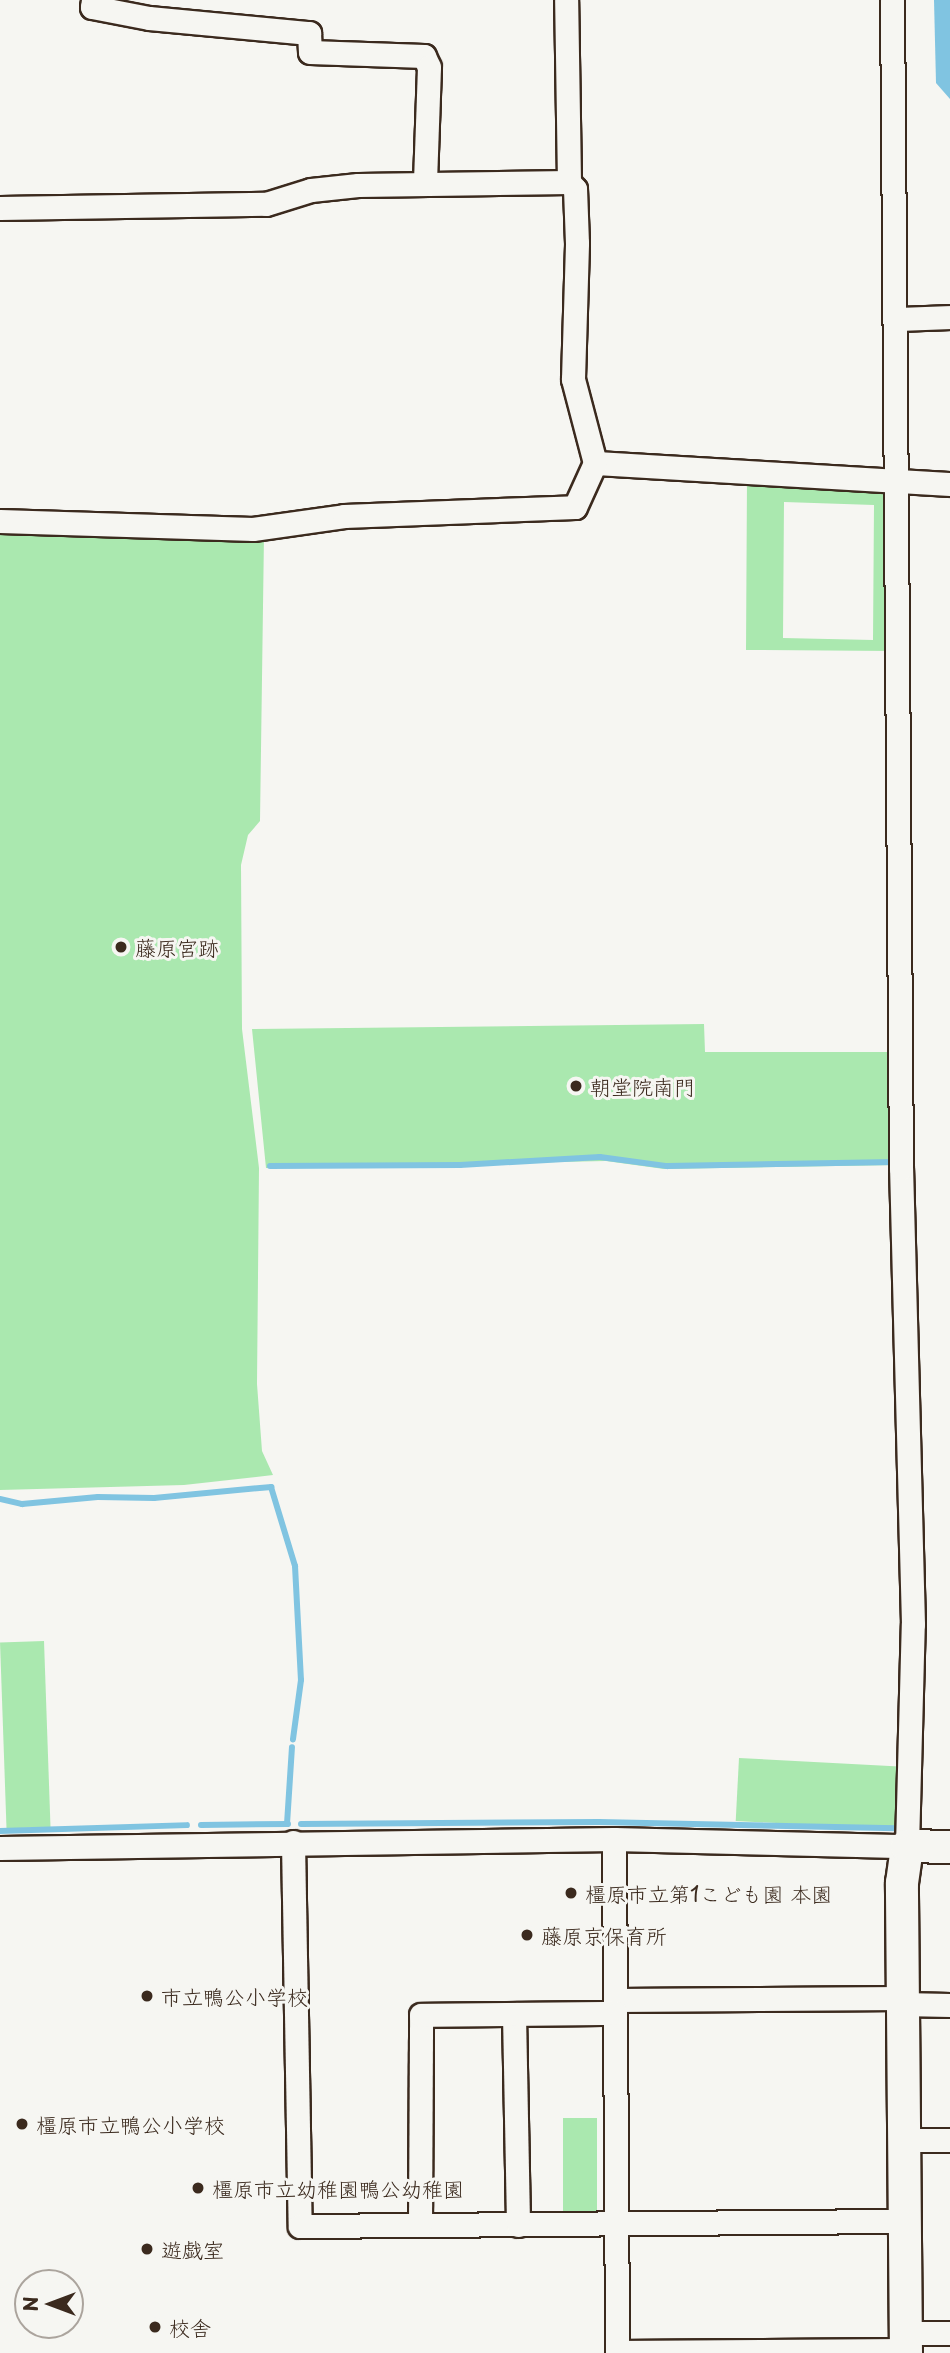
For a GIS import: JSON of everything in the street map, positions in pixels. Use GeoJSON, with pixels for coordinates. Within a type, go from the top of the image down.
{"type":"FeatureCollection","features":[{"type":"Feature","properties":{"kind":"street"},"geometry":{"type":"LineString","coordinates":[[93,0],[92,7],[149,18],[309,33],[310,52],[424,56],[429,67],[425,181]]}},
{"type":"Feature","properties":{"kind":"street"},"geometry":{"type":"LineString","coordinates":[[0,521],[253,528],[344,516],[575,507],[595,463],[573,379],[577,243],[575,189],[569,182],[566,0]]}},
{"type":"Feature","properties":{"kind":"street"},"geometry":{"type":"LineString","coordinates":[[892,0],[897,319],[901,1168],[913,1624],[907,1846],[902,1882],[902,2140],[906,2346]]}},
{"type":"Feature","properties":{"kind":"street"},"geometry":{"type":"LineString","coordinates":[[0,208],[266,204],[312,190],[425,181],[569,182]]}},
{"type":"Feature","properties":{"kind":"street"},"geometry":{"type":"LineString","coordinates":[[897,319],[950,317]]}},
{"type":"Feature","properties":{"kind":"street"},"geometry":{"type":"LineString","coordinates":[[595,463],[817,473],[898,483],[950,484]]}},
{"type":"Feature","properties":{"kind":"street"},"geometry":{"type":"LineString","coordinates":[[614,1839],[617,2352],[906,2346],[950,2333]]}},
{"type":"Feature","properties":{"kind":"street"},"geometry":{"type":"LineString","coordinates":[[0,1848],[614,1839],[950,1847]]}},
{"type":"Feature","properties":{"kind":"street"},"geometry":{"type":"LineString","coordinates":[[293,1842],[300,2226],[903,2221]]}},
{"type":"Feature","properties":{"kind":"street"},"geometry":{"type":"LineString","coordinates":[[420,2225],[421,2015],[514,2014],[615,2007],[902,2001],[950,2005]]}},
{"type":"Feature","properties":{"kind":"street"},"geometry":{"type":"LineString","coordinates":[[514,2014],[518,2225]]}},
{"type":"Feature","properties":{"kind":"street"},"geometry":{"type":"LineString","coordinates":[[902,2140],[950,2140]]}},
{"type":"Feature","properties":{"kind":"green space"},"geometry":{"type":"Polygon","coordinates":[[[747,479],[892,490],[893,651],[746,650],[747,479]],[[784,502],[783,638],[873,640],[874,505],[784,502]]]}},
{"type":"Feature","properties":{"kind":"green space","name":"藤原宮跡"},"geometry":{"type":"Polygon","coordinates":[[[0,527],[264,535],[260,821],[248,835],[241,865],[242,1029],[259,1168],[257,1384],[262,1451],[273,1475],[184,1485],[0,1490],[0,527]]]}},
{"type":"Feature","properties":{"kind":"green space","name":"朝堂院南門"},"geometry":{"type":"Polygon","coordinates":[[[704,1024],[705,1052],[895,1052],[896,1165],[664,1169],[606,1161],[266,1168],[252,1029],[704,1024]]]}},
{"type":"Feature","properties":{"kind":"green space"},"geometry":{"type":"Polygon","coordinates":[[[44,1641],[50,1827],[7,1828],[0,1643],[44,1641]]]}},
{"type":"Feature","properties":{"kind":"green space"},"geometry":{"type":"Polygon","coordinates":[[[739,1758],[904,1767],[900,1830],[736,1821],[739,1758]]]}},
{"type":"Feature","properties":{"kind":"green space"},"geometry":{"type":"Polygon","coordinates":[[[563,2118],[597,2118],[597,2215],[563,2215],[563,2118]]]}},
{"type":"Feature","properties":{"kind":"water"},"geometry":{"type":"Polygon","coordinates":[[[934,0],[950,0],[950,99],[936,83],[934,0]]]}},
{"type":"Feature","properties":{"kind":"waterway"},"geometry":{"type":"LineString","coordinates":[[270,1166],[460,1165],[600,1157],[667,1166],[895,1162]]}},
{"type":"Feature","properties":{"kind":"waterway"},"geometry":{"type":"LineString","coordinates":[[0,1499],[22,1504],[98,1497],[154,1498],[271,1487],[295,1566],[301,1680],[293,1739]]}},
{"type":"Feature","properties":{"kind":"waterway"},"geometry":{"type":"LineString","coordinates":[[287,1824],[292,1747]]}},
{"type":"Feature","properties":{"kind":"waterway"},"geometry":{"type":"LineString","coordinates":[[301,1824],[599,1822],[897,1828]]}},
{"type":"Feature","properties":{"kind":"waterway"},"geometry":{"type":"LineString","coordinates":[[201,1825],[288,1824]]}},
{"type":"Feature","properties":{"kind":"waterway"},"geometry":{"type":"LineString","coordinates":[[0,1831],[187,1825]]}},
{"type":"Feature","properties":{"kind":"place","name":"藤原宮跡"},"geometry":{"type":"Point","coordinates":[121,947]}},
{"type":"Feature","properties":{"kind":"place","name":"朝堂院南門"},"geometry":{"type":"Point","coordinates":[576,1086]}},
{"type":"Feature","properties":{"kind":"place","name":"橿原市立第1こども園 本園"},"geometry":{"type":"Point","coordinates":[571,1893]}},
{"type":"Feature","properties":{"kind":"place","name":"藤原京保育所"},"geometry":{"type":"Point","coordinates":[527,1935]}},
{"type":"Feature","properties":{"kind":"place","name":"市立鴨公小学校"},"geometry":{"type":"Point","coordinates":[147,1996]}},
{"type":"Feature","properties":{"kind":"place","name":"橿原市立鴨公小学校"},"geometry":{"type":"Point","coordinates":[22,2124]}},
{"type":"Feature","properties":{"kind":"place","name":"橿原市立幼稚園鴨公幼稚園"},"geometry":{"type":"Point","coordinates":[198,2188]}},
{"type":"Feature","properties":{"kind":"place","name":"遊戯室"},"geometry":{"type":"Point","coordinates":[147,2249]}},
{"type":"Feature","properties":{"kind":"place","name":"校舎"},"geometry":{"type":"Point","coordinates":[155,2327]}}]}
